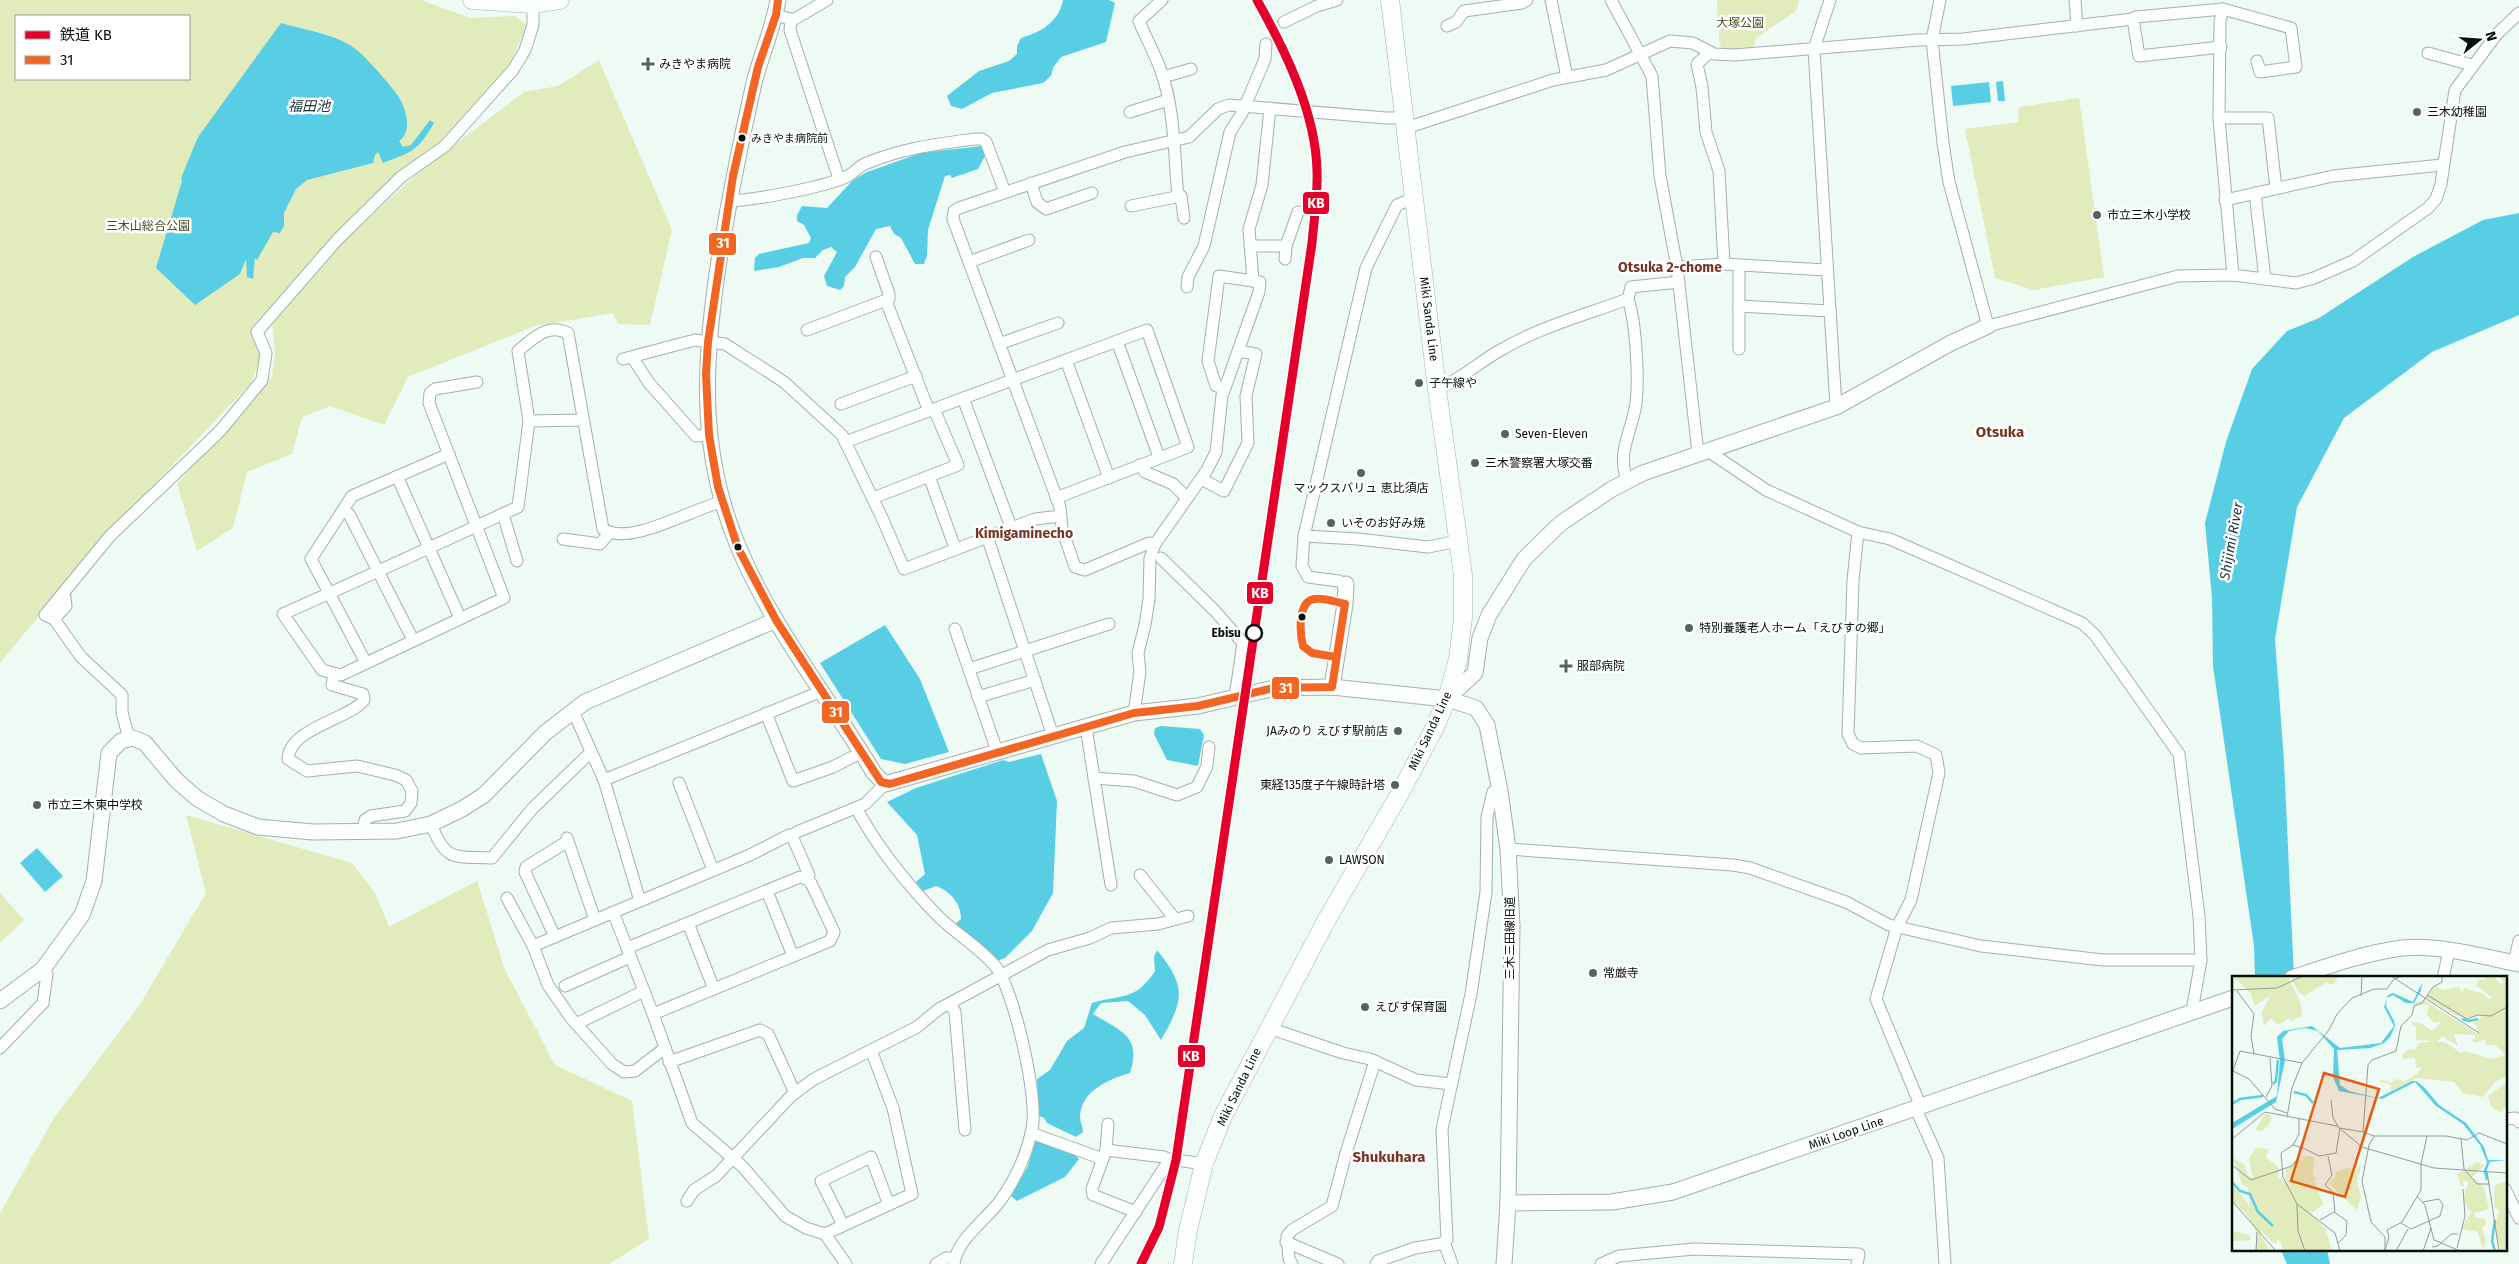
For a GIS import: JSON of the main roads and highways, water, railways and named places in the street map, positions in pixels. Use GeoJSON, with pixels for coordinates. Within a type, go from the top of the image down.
{"type":"FeatureCollection","features":[{"type":"Feature","properties":{"kind":"main road"},"geometry":{"type":"LineString","coordinates":[[472,0],[533,4],[560,0]]}},
{"type":"Feature","properties":{"kind":"main road","name":"Miki Sanda Line"},"geometry":{"type":"LineString","coordinates":[[1183,1264],[1188,1230],[1204,1164],[1223,1116],[1326,921],[1399,795],[1447,700],[1458,659],[1464,618],[1463,575],[1437,389],[1390,0]]}},
{"type":"Feature","properties":{"kind":"water"},"geometry":{"type":"Polygon","coordinates":[[[1063,0],[1109,0],[1115,3],[1106,42],[1061,57],[1053,68],[1051,76],[1043,83],[992,93],[962,109],[951,106],[947,96],[979,71],[1009,61],[1017,54],[1017,46],[1021,38],[1035,33],[1048,25],[1058,14],[1063,0]]]}},
{"type":"Feature","properties":{"kind":"water","name":"福田池"},"geometry":{"type":"Polygon","coordinates":[[[281,23],[340,40],[357,50],[367,59],[393,89],[403,104],[407,127],[406,132],[399,141],[403,147],[411,145],[430,120],[434,123],[423,140],[408,153],[383,163],[378,152],[373,163],[307,180],[296,189],[284,213],[284,226],[280,233],[273,232],[257,260],[255,258],[253,279],[247,277],[246,259],[240,274],[195,305],[156,268],[182,181],[181,178],[198,137],[281,23]]]}},
{"type":"Feature","properties":{"kind":"water"},"geometry":{"type":"Polygon","coordinates":[[[2003,81],[2005,101],[1998,101],[1996,82],[2003,81]]]}},
{"type":"Feature","properties":{"kind":"water"},"geometry":{"type":"Polygon","coordinates":[[[1989,82],[1991,102],[1953,106],[1951,86],[1989,82]]]}},
{"type":"Feature","properties":{"kind":"water"},"geometry":{"type":"Polygon","coordinates":[[[982,146],[985,156],[978,169],[952,178],[950,175],[945,176],[928,230],[927,256],[924,264],[915,264],[901,238],[894,234],[890,226],[876,229],[855,267],[845,277],[844,286],[840,290],[827,286],[824,276],[837,252],[831,247],[823,250],[815,258],[803,258],[779,267],[754,271],[755,258],[759,254],[809,243],[811,238],[804,225],[797,221],[797,215],[802,206],[827,208],[852,181],[867,172],[921,153],[982,146]]]}},
{"type":"Feature","properties":{"kind":"water","name":"Shijimi River"},"geometry":{"type":"Polygon","coordinates":[[[2519,213],[2519,315],[2432,352],[2344,418],[2297,507],[2275,639],[2284,761],[2294,976],[2255,976],[2254,946],[2213,666],[2212,598],[2205,523],[2226,442],[2252,369],[2287,331],[2319,318],[2413,257],[2483,220],[2519,213]]]}},
{"type":"Feature","properties":{"kind":"water"},"geometry":{"type":"Polygon","coordinates":[[[885,625],[920,679],[949,752],[905,764],[881,759],[820,663],[885,625]]]}},
{"type":"Feature","properties":{"kind":"water"},"geometry":{"type":"Polygon","coordinates":[[[1161,726],[1200,729],[1204,735],[1198,766],[1167,760],[1154,734],[1155,728],[1161,726]]]}},
{"type":"Feature","properties":{"kind":"water"},"geometry":{"type":"Polygon","coordinates":[[[1041,754],[1057,801],[1053,893],[1032,931],[1005,958],[997,961],[955,924],[961,919],[960,913],[957,903],[950,894],[936,886],[923,891],[916,882],[925,874],[917,835],[887,802],[916,788],[1003,760],[1009,762],[1041,754]]]}},
{"type":"Feature","properties":{"kind":"water"},"geometry":{"type":"Polygon","coordinates":[[[37,848],[63,876],[45,892],[20,863],[37,848]]]}},
{"type":"Feature","properties":{"kind":"water"},"geometry":{"type":"Polygon","coordinates":[[[1157,950],[1174,974],[1179,994],[1178,1004],[1161,1040],[1145,1015],[1128,1001],[1101,1003],[1093,1014],[1120,1030],[1131,1042],[1133,1060],[1130,1073],[1106,1082],[1085,1100],[1080,1117],[1083,1132],[1076,1137],[1047,1123],[1044,1118],[1039,1116],[1037,1079],[1050,1070],[1067,1041],[1084,1028],[1092,1003],[1128,995],[1135,992],[1148,981],[1155,971],[1154,957],[1157,950]]]}},
{"type":"Feature","properties":{"kind":"water"},"geometry":{"type":"Polygon","coordinates":[[[1040,1140],[1074,1154],[1079,1159],[1065,1177],[1017,1201],[1011,1196],[1028,1166],[1035,1142],[1040,1140]]]}},
{"type":"Feature","properties":{"kind":"water"},"geometry":{"type":"Polygon","coordinates":[[[2282,1252],[2327,1252],[2330,1264],[2287,1264],[2282,1252]]]}},
{"type":"Feature","properties":{"kind":"rail line","name":"KB"},"geometry":{"type":"LineString","coordinates":[[1141,1264],[1159,1227],[1176,1160],[1316,207],[1317,171],[1315,149],[1305,105],[1288,61],[1257,0]]}},
{"type":"Feature","properties":{"kind":"place","name":"みきやま病院"},"geometry":{"type":"Point","coordinates":[648,64]}},
{"type":"Feature","properties":{"kind":"place","name":"三木幼稚園"},"geometry":{"type":"Point","coordinates":[2417,112]}},
{"type":"Feature","properties":{"kind":"place","name":"みきやま病院前"},"geometry":{"type":"Point","coordinates":[742,138]}},
{"type":"Feature","properties":{"kind":"place","name":"市立三木小学校"},"geometry":{"type":"Point","coordinates":[2097,215]}},
{"type":"Feature","properties":{"kind":"place","name":"子午線や"},"geometry":{"type":"Point","coordinates":[1419,383]}},
{"type":"Feature","properties":{"kind":"place","name":"Seven-Eleven"},"geometry":{"type":"Point","coordinates":[1505,434]}},
{"type":"Feature","properties":{"kind":"place","name":"三木警察署大塚交番"},"geometry":{"type":"Point","coordinates":[1475,463]}},
{"type":"Feature","properties":{"kind":"place","name":"マックスバリュ 恵比須店"},"geometry":{"type":"Point","coordinates":[1361,473]}},
{"type":"Feature","properties":{"kind":"place","name":"いそのお好み焼"},"geometry":{"type":"Point","coordinates":[1331,523]}},
{"type":"Feature","properties":{"kind":"place","name":"特別養護老人ホーム「えびすの郷」"},"geometry":{"type":"Point","coordinates":[1689,628]}},
{"type":"Feature","properties":{"kind":"place","name":"Ebisu"},"geometry":{"type":"Point","coordinates":[1254,633]}},
{"type":"Feature","properties":{"kind":"place","name":"服部病院"},"geometry":{"type":"Point","coordinates":[1566,666]}},
{"type":"Feature","properties":{"kind":"place","name":"JAみのり えびす駅前店"},"geometry":{"type":"Point","coordinates":[1398,731]}},
{"type":"Feature","properties":{"kind":"place","name":"東経135度子午線時計塔"},"geometry":{"type":"Point","coordinates":[1395,785]}},
{"type":"Feature","properties":{"kind":"place","name":"市立三木東中学校"},"geometry":{"type":"Point","coordinates":[37,805]}},
{"type":"Feature","properties":{"kind":"place","name":"LAWSON"},"geometry":{"type":"Point","coordinates":[1329,860]}},
{"type":"Feature","properties":{"kind":"place","name":"常厳寺"},"geometry":{"type":"Point","coordinates":[1593,973]}},
{"type":"Feature","properties":{"kind":"place","name":"えびす保育園"},"geometry":{"type":"Point","coordinates":[1365,1007]}},
{"type":"Feature","properties":{"kind":"district","name":"Otsuka 2-chome"},"geometry":{"type":"Point","coordinates":[1670,267]}},
{"type":"Feature","properties":{"kind":"district","name":"Otsuka"},"geometry":{"type":"Point","coordinates":[2000,432]}},
{"type":"Feature","properties":{"kind":"district","name":"Kimigaminecho"},"geometry":{"type":"Point","coordinates":[1024,533]}},
{"type":"Feature","properties":{"kind":"district","name":"Shukuhara"},"geometry":{"type":"Point","coordinates":[1389,1157]}},
{"type":"Feature","properties":{"kind":"park label","name":"大塚公園"},"geometry":{"type":"Point","coordinates":[1740,23]}},
{"type":"Feature","properties":{"kind":"park label","name":"三木山総合公園"},"geometry":{"type":"Point","coordinates":[148,226]}}]}
